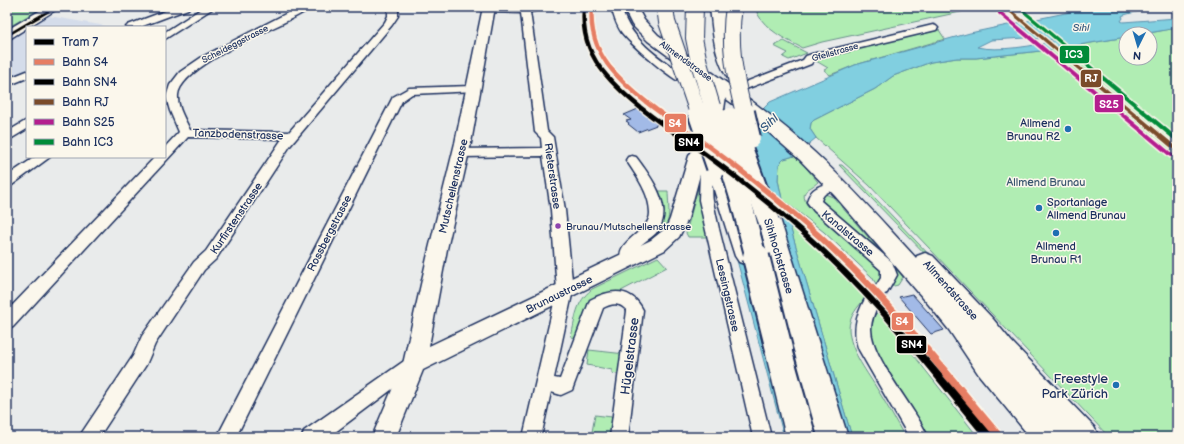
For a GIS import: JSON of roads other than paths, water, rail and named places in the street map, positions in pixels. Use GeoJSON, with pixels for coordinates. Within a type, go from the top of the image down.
{"type":"FeatureCollection","features":[{"type":"Feature","properties":{"kind":"main road","name":"Allmendstrasse"},"geometry":{"type":"LineString","coordinates":[[630,7],[638,14],[653,38],[706,75],[754,105]]}},
{"type":"Feature","properties":{"kind":"main road"},"geometry":{"type":"LineString","coordinates":[[665,7],[669,29],[692,99],[779,349]]}},
{"type":"Feature","properties":{"kind":"main road","name":"Sihlhochstrasse"},"geometry":{"type":"LineString","coordinates":[[695,7],[694,38],[699,63],[740,197],[801,437]]}},
{"type":"Feature","properties":{"kind":"main road"},"geometry":{"type":"LineString","coordinates":[[669,49],[701,51],[722,44],[743,7]]}},
{"type":"Feature","properties":{"kind":"main road"},"geometry":{"type":"LineString","coordinates":[[719,8],[717,22],[731,72],[754,105],[810,152]]}},
{"type":"Feature","properties":{"kind":"main road"},"geometry":{"type":"LineString","coordinates":[[719,8],[731,30],[733,61],[768,222]]}},
{"type":"Feature","properties":{"kind":"main road","name":"Sihlhochstrasse"},"geometry":{"type":"LineString","coordinates":[[719,8],[706,32],[710,55],[768,222],[833,437]]}},
{"type":"Feature","properties":{"kind":"main road","name":"Allmendstrasse"},"geometry":{"type":"LineString","coordinates":[[810,152],[836,186],[938,298],[958,323],[989,367],[1049,437]]}},
{"type":"Feature","properties":{"kind":"main road","name":"Allmendstrasse"},"geometry":{"type":"LineString","coordinates":[[810,152],[864,196],[984,326],[1002,349],[1084,437]]}},
{"type":"Feature","properties":{"kind":"street"},"geometry":{"type":"LineString","coordinates":[[7,35],[54,7]]}},
{"type":"Feature","properties":{"kind":"street"},"geometry":{"type":"LineString","coordinates":[[134,26],[185,7]]}},
{"type":"Feature","properties":{"kind":"street","name":"Scheideggstrasse"},"geometry":{"type":"LineString","coordinates":[[185,133],[173,104],[172,96],[174,89],[182,76],[206,58],[306,7]]}},
{"type":"Feature","properties":{"kind":"street","name":"Kurfirstenstrasse"},"geometry":{"type":"LineString","coordinates":[[88,437],[140,360],[148,341],[156,328],[199,266],[211,255],[291,136],[389,23],[393,16],[393,7]]}},
{"type":"Feature","properties":{"kind":"street"},"geometry":{"type":"LineString","coordinates":[[488,8],[525,10],[539,7]]}},
{"type":"Feature","properties":{"kind":"street","name":"Allmendstrasse"},"geometry":{"type":"LineString","coordinates":[[616,7],[621,24],[628,34],[656,59],[718,106]]}},
{"type":"Feature","properties":{"kind":"street"},"geometry":{"type":"LineString","coordinates":[[166,35],[206,8]]}},
{"type":"Feature","properties":{"kind":"street","name":"Mutschellenstrasse"},"geometry":{"type":"LineString","coordinates":[[384,437],[414,364],[460,153],[472,89],[483,44],[488,8]]}},
{"type":"Feature","properties":{"kind":"street","name":"Rieterstrasse"},"geometry":{"type":"LineString","coordinates":[[525,10],[541,132],[547,137],[558,210],[565,290],[562,311],[532,437]]}},
{"type":"Feature","properties":{"kind":"street","name":"Gfellstrasse"},"geometry":{"type":"LineString","coordinates":[[742,87],[807,62],[810,58],[816,56],[933,28]]}},
{"type":"Feature","properties":{"kind":"street"},"geometry":{"type":"LineString","coordinates":[[7,83],[26,74]]}},
{"type":"Feature","properties":{"kind":"street"},"geometry":{"type":"LineString","coordinates":[[706,75],[719,96],[718,106]]}},
{"type":"Feature","properties":{"kind":"street","name":"Rossbergstrasse"},"geometry":{"type":"LineString","coordinates":[[226,437],[397,99],[409,91],[472,89]]}},
{"type":"Feature","properties":{"kind":"street"},"geometry":{"type":"LineString","coordinates":[[714,123],[734,111],[754,105]]}},
{"type":"Feature","properties":{"kind":"street","name":"Brunaustrasse"},"geometry":{"type":"LineString","coordinates":[[311,437],[414,364],[658,245],[673,232],[679,219],[697,156],[714,123],[718,106]]}},
{"type":"Feature","properties":{"kind":"street"},"geometry":{"type":"LineString","coordinates":[[7,137],[26,125]]}},
{"type":"Feature","properties":{"kind":"street"},"geometry":{"type":"LineString","coordinates":[[166,153],[185,133]]}},
{"type":"Feature","properties":{"kind":"street","name":"Tanzbodenstrasse"},"geometry":{"type":"LineString","coordinates":[[185,133],[291,136]]}},
{"type":"Feature","properties":{"kind":"street"},"geometry":{"type":"LineString","coordinates":[[460,153],[549,152]]}},
{"type":"Feature","properties":{"kind":"street","name":"Lessingstrasse"},"geometry":{"type":"LineString","coordinates":[[697,156],[704,161],[706,172],[706,200],[712,229],[762,437]]}},
{"type":"Feature","properties":{"kind":"street"},"geometry":{"type":"LineString","coordinates":[[7,182],[43,158]]}},
{"type":"Feature","properties":{"kind":"street"},"geometry":{"type":"LineString","coordinates":[[7,322],[161,158]]}},
{"type":"Feature","properties":{"kind":"street"},"geometry":{"type":"LineString","coordinates":[[628,260],[626,254],[629,247],[650,232],[657,220],[657,211],[645,178],[632,160]]}},
{"type":"Feature","properties":{"kind":"street","name":"Kanalstrasse"},"geometry":{"type":"LineString","coordinates":[[836,186],[818,192],[814,196],[814,202],[819,208],[887,266],[890,275],[888,282],[882,289]]}},
{"type":"Feature","properties":{"kind":"street","name":"Hügelstrasse"},"geometry":{"type":"LineString","coordinates":[[544,383],[561,387],[566,385],[596,304],[605,298],[626,299],[633,304],[635,310],[619,437]]}},
{"type":"Feature","properties":{"kind":"street"},"geometry":{"type":"LineString","coordinates":[[871,303],[863,323],[866,348],[920,437]]}},
{"type":"Feature","properties":{"kind":"water","name":"Sihl"},"geometry":{"type":"Polygon","coordinates":[[[1094,7],[1154,7],[1124,15],[1122,16],[1123,18],[1121,21],[1123,22],[1177,18],[1177,28],[1158,31],[1158,26],[1118,26],[1118,38],[1050,50],[976,58],[957,58],[931,62],[893,76],[875,89],[814,120],[811,123],[810,129],[816,138],[794,156],[784,159],[779,164],[778,180],[782,199],[852,437],[784,437],[729,230],[751,121],[770,102],[855,65],[970,33],[1094,7]],[[1026,38],[991,40],[977,47],[1006,49],[1056,40],[1026,38]]]}},
{"type":"Feature","properties":{"kind":"tunnel"},"geometry":{"type":"LineString","coordinates":[[871,303],[882,289]]}},
{"type":"Feature","properties":{"kind":"tram line","name":"7"},"geometry":{"type":"LineString","coordinates":[[7,36],[56,7]]}},
{"type":"Feature","properties":{"kind":"rail line","name":"SN4"},"geometry":{"type":"LineString","coordinates":[[584,7],[583,17],[585,35],[591,53],[607,76],[641,108],[737,178],[792,223],[846,272],[943,381],[989,437]]}},
{"type":"Feature","properties":{"kind":"rail line","name":"S4"},"geometry":{"type":"LineString","coordinates":[[592,7],[591,24],[598,49],[607,64],[623,82],[646,102],[746,175],[808,226],[834,250],[860,275],[908,327],[999,437]]}},
{"type":"Feature","properties":{"kind":"rail line","name":"RJ"},"geometry":{"type":"LineString","coordinates":[[1005,7],[1177,150]]}},
{"type":"Feature","properties":{"kind":"rail line","name":"IC3"},"geometry":{"type":"LineString","coordinates":[[1018,7],[1177,140]]}},
{"type":"Feature","properties":{"kind":"rail line","name":"S25"},"geometry":{"type":"LineString","coordinates":[[1000,13],[1172,156]]}},
{"type":"Feature","properties":{"kind":"place","name":"Allmend Brunau R2"},"geometry":{"type":"Point","coordinates":[1068,129]}},
{"type":"Feature","properties":{"kind":"place","name":"Sportanlage Allmend Brunau"},"geometry":{"type":"Point","coordinates":[1039,208]}},
{"type":"Feature","properties":{"kind":"place","name":"Brunau/Mutschellenstrasse"},"geometry":{"type":"Point","coordinates":[558,226]}},
{"type":"Feature","properties":{"kind":"place","name":"Allmend Brunau R1"},"geometry":{"type":"Point","coordinates":[1056,233]}},
{"type":"Feature","properties":{"kind":"place","name":"Freestyle Park Zürich"},"geometry":{"type":"Point","coordinates":[1116,385]}},
{"type":"Feature","properties":{"kind":"park label","name":"Allmend Brunau"},"geometry":{"type":"Point","coordinates":[1046,182]}}]}
